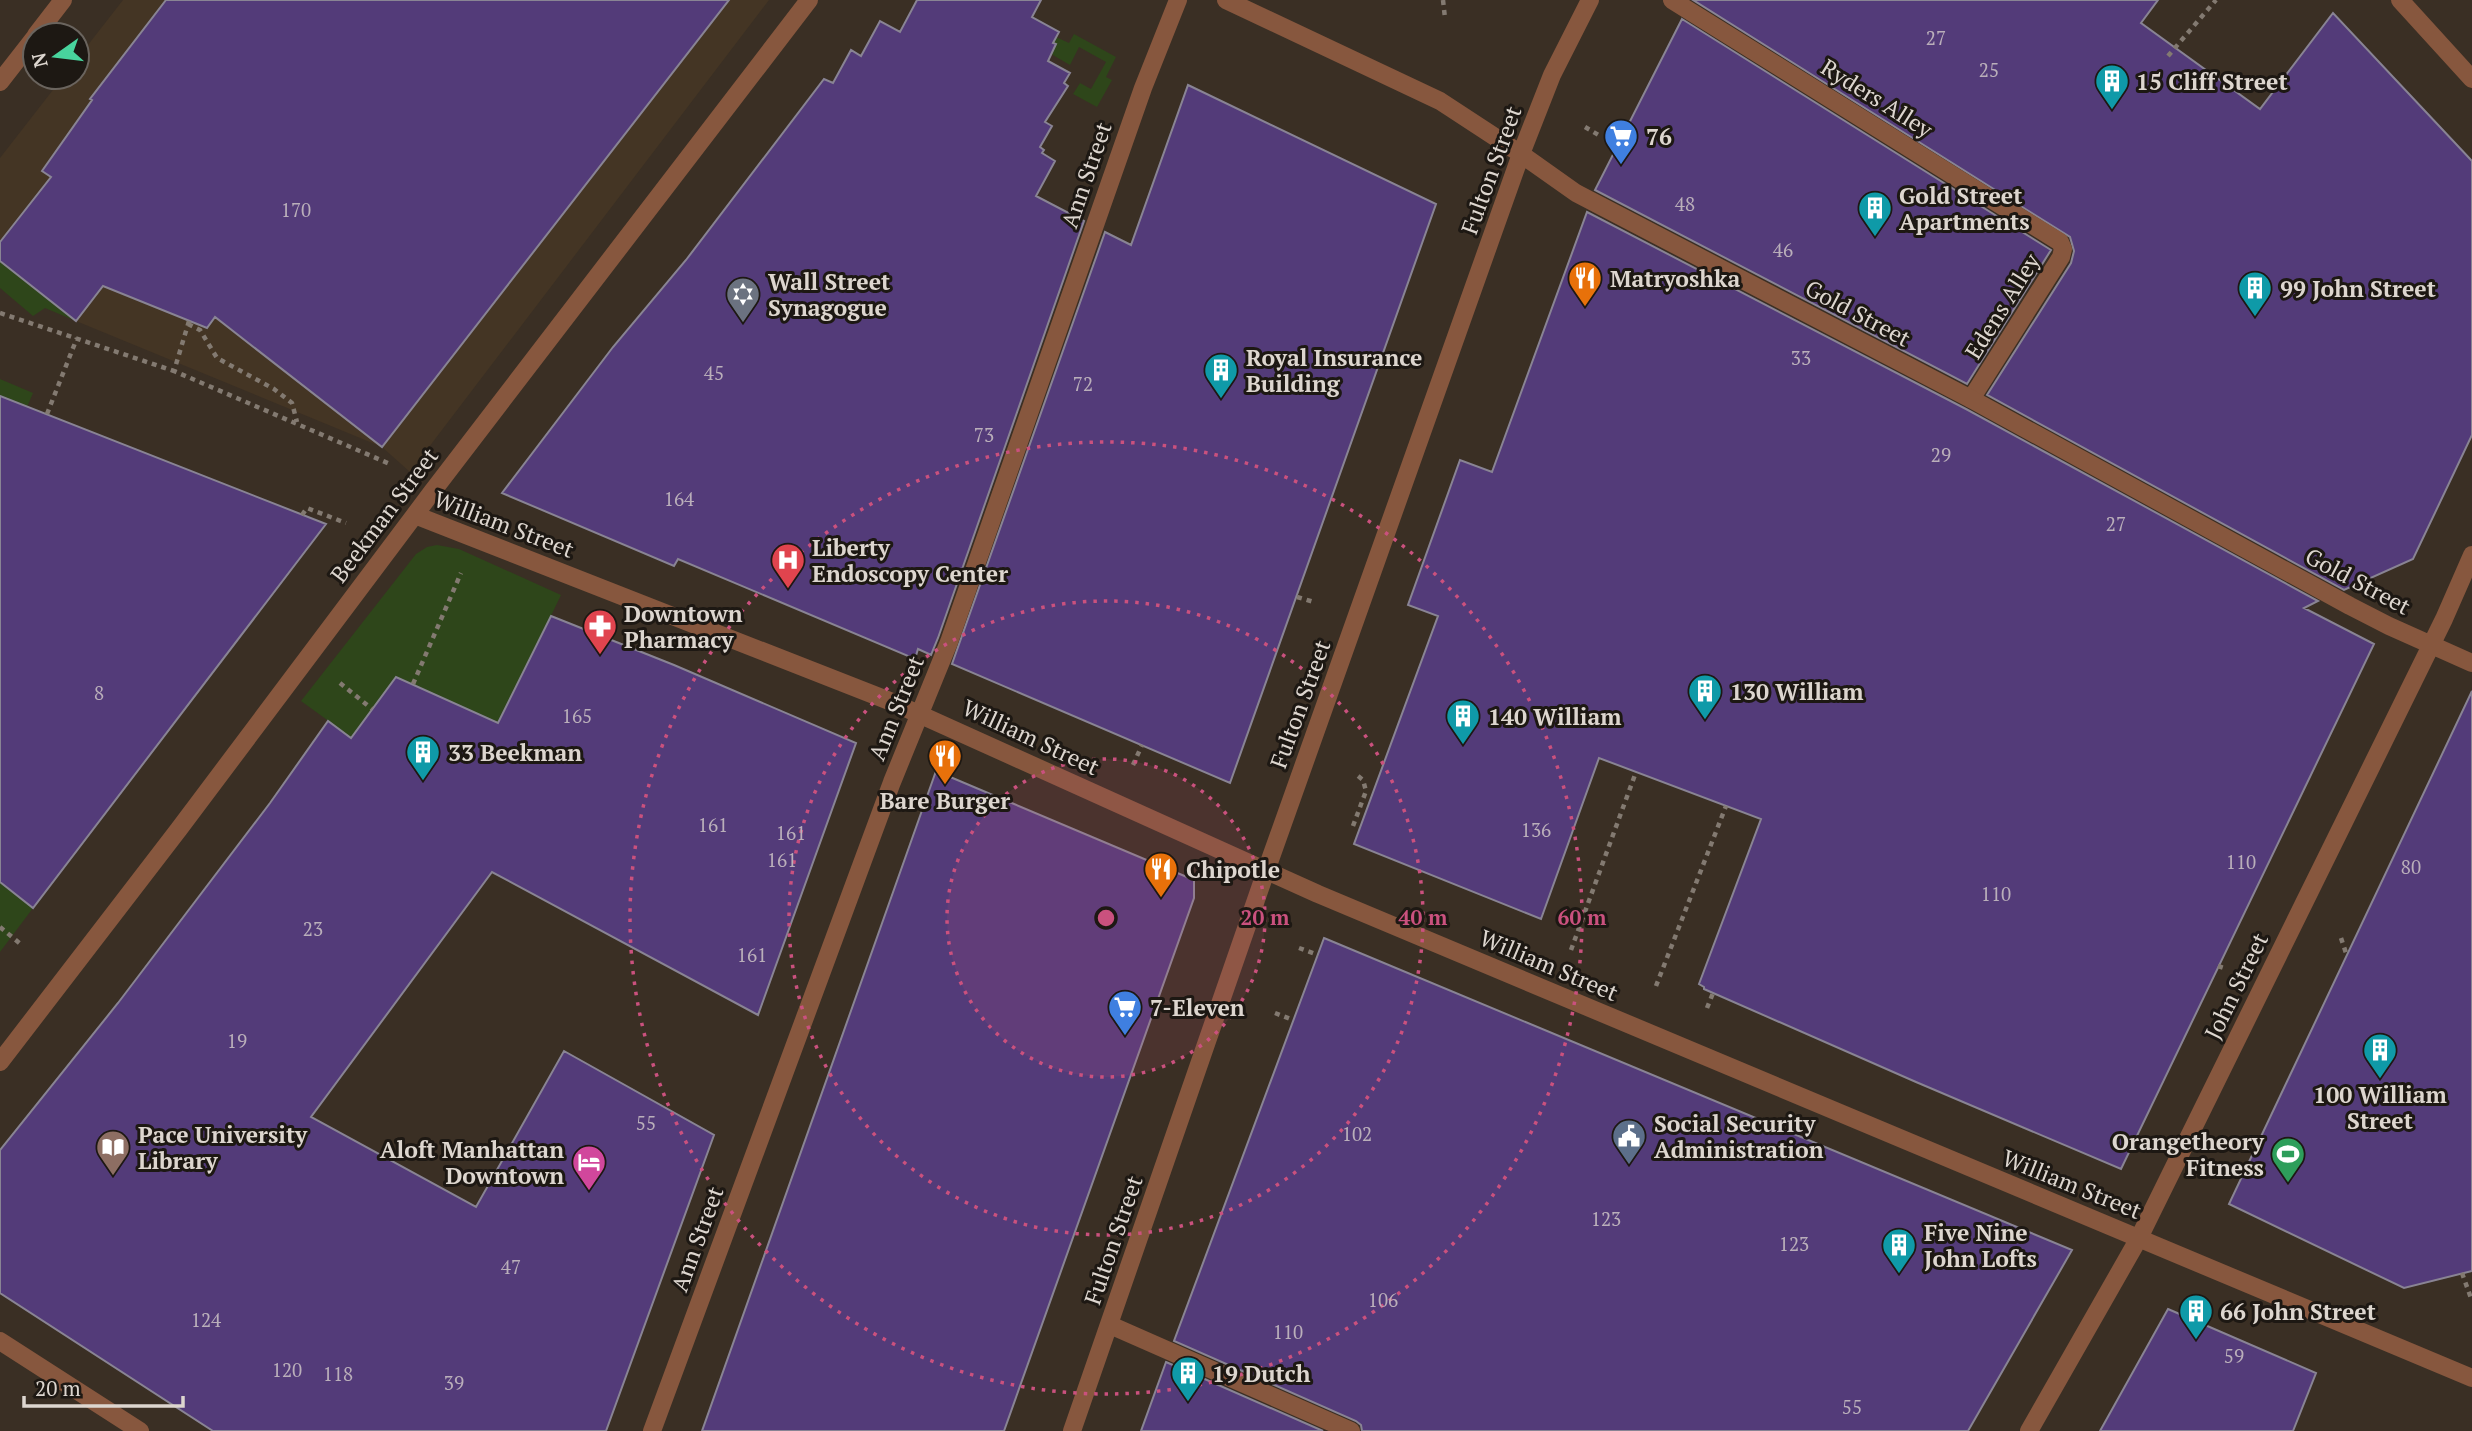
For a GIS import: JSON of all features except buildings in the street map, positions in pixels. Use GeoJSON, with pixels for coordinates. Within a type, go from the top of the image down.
{"type":"FeatureCollection","features":[{"type":"Feature","properties":{"kind":"street"},"geometry":{"type":"LineString","coordinates":[[47,21],[63,0]]}},
{"type":"Feature","properties":{"kind":"street","name":"Beekman Street"},"geometry":{"type":"LineString","coordinates":[[0,1062],[809,0]]}},
{"type":"Feature","properties":{"kind":"street","name":"Ann Street"},"geometry":{"type":"LineString","coordinates":[[652,1431],[899,763],[949,642],[1143,88],[1178,0]]}},
{"type":"Feature","properties":{"kind":"street","name":"Gold Street"},"geometry":{"type":"LineString","coordinates":[[1226,0],[1440,101],[1576,193],[1971,399],[2350,606],[2472,663]]}},
{"type":"Feature","properties":{"kind":"street","name":"Fulton Street"},"geometry":{"type":"LineString","coordinates":[[1072,1431],[1266,872],[1521,154],[1552,75],[1590,0]]}},
{"type":"Feature","properties":{"kind":"street","name":"Ryders Alley"},"geometry":{"type":"LineString","coordinates":[[1672,0],[2055,237]]}},
{"type":"Feature","properties":{"kind":"street"},"geometry":{"type":"LineString","coordinates":[[2400,0],[2472,79]]}},
{"type":"Feature","properties":{"kind":"street"},"geometry":{"type":"LineString","coordinates":[[0,82],[21,55]]}},
{"type":"Feature","properties":{"kind":"street","name":"Edens Alley"},"geometry":{"type":"LineString","coordinates":[[1971,399],[2061,257],[2063,249],[2055,237]]}},
{"type":"Feature","properties":{"kind":"street","name":"William Street"},"geometry":{"type":"LineString","coordinates":[[415,515],[920,714],[1266,872],[2472,1378]]}},
{"type":"Feature","properties":{"kind":"street","name":"John Street"},"geometry":{"type":"LineString","coordinates":[[2029,1431],[2139,1238],[2431,645],[2472,555]]}},
{"type":"Feature","properties":{"kind":"street"},"geometry":{"type":"LineString","coordinates":[[1110,1325],[1351,1431]]}},
{"type":"Feature","properties":{"kind":"street"},"geometry":{"type":"LineString","coordinates":[[0,1341],[140,1431]]}},
{"type":"Feature","properties":{"kind":"path"},"geometry":{"type":"LineString","coordinates":[[1443,0],[1446,18]]}},
{"type":"Feature","properties":{"kind":"path"},"geometry":{"type":"LineString","coordinates":[[2168,56],[2216,0]]}},
{"type":"Feature","properties":{"kind":"path"},"geometry":{"type":"LineString","coordinates":[[1585,127],[1602,137]]}},
{"type":"Feature","properties":{"kind":"path"},"geometry":{"type":"LineString","coordinates":[[0,313],[174,371],[390,464]]}},
{"type":"Feature","properties":{"kind":"path"},"geometry":{"type":"LineString","coordinates":[[174,371],[189,322],[200,330],[217,358],[274,389],[292,403],[297,423]]}},
{"type":"Feature","properties":{"kind":"path"},"geometry":{"type":"LineString","coordinates":[[47,414],[77,338]]}},
{"type":"Feature","properties":{"kind":"path"},"geometry":{"type":"LineString","coordinates":[[302,515],[307,508],[346,523]]}},
{"type":"Feature","properties":{"kind":"path"},"geometry":{"type":"LineString","coordinates":[[412,684],[459,577]]}},
{"type":"Feature","properties":{"kind":"path"},"geometry":{"type":"LineString","coordinates":[[1297,597],[1314,602]]}},
{"type":"Feature","properties":{"kind":"path"},"geometry":{"type":"LineString","coordinates":[[340,683],[373,709]]}},
{"type":"Feature","properties":{"kind":"path"},"geometry":{"type":"LineString","coordinates":[[1133,765],[1142,745]]}},
{"type":"Feature","properties":{"kind":"path"},"geometry":{"type":"LineString","coordinates":[[1571,950],[1636,772]]}},
{"type":"Feature","properties":{"kind":"path"},"geometry":{"type":"LineString","coordinates":[[1353,826],[1366,791],[1363,780],[1358,776]]}},
{"type":"Feature","properties":{"kind":"path"},"geometry":{"type":"LineString","coordinates":[[1656,986],[1726,806]]}},
{"type":"Feature","properties":{"kind":"path"},"geometry":{"type":"LineString","coordinates":[[0,927],[23,947]]}},
{"type":"Feature","properties":{"kind":"path"},"geometry":{"type":"LineString","coordinates":[[2341,938],[2347,956]]}},
{"type":"Feature","properties":{"kind":"path"},"geometry":{"type":"LineString","coordinates":[[1299,948],[1318,955]]}},
{"type":"Feature","properties":{"kind":"path"},"geometry":{"type":"LineString","coordinates":[[1707,1008],[1713,993]]}},
{"type":"Feature","properties":{"kind":"path"},"geometry":{"type":"LineString","coordinates":[[1275,1013],[1293,1020]]}},
{"type":"Feature","properties":{"kind":"path"},"geometry":{"type":"LineString","coordinates":[[2462,1273],[2472,1301]]}},
{"type":"Feature","properties":{"kind":"shaded area"},"geometry":{"type":"Polygon","coordinates":[[[123,0],[769,0],[410,472],[382,447],[76,321],[0,261],[0,158],[52,91],[91,91],[91,41],[123,0]]]}},
{"type":"Feature","properties":{"kind":"green space"},"geometry":{"type":"Polygon","coordinates":[[[1074,34],[1116,57],[1106,77],[1112,80],[1097,107],[1073,94],[1080,83],[1091,89],[1106,62],[1079,47],[1070,65],[1051,54],[1056,45],[1053,43],[1056,37],[1069,43],[1074,34]]]}},
{"type":"Feature","properties":{"kind":"green space"},"geometry":{"type":"Polygon","coordinates":[[[0,261],[76,321],[45,308],[33,316],[0,288],[0,261]]]}},
{"type":"Feature","properties":{"kind":"green space"},"geometry":{"type":"Polygon","coordinates":[[[0,379],[33,393],[27,407],[0,396],[0,379]]]}},
{"type":"Feature","properties":{"kind":"green space"},"geometry":{"type":"Polygon","coordinates":[[[437,545],[459,549],[561,595],[499,724],[396,677],[352,738],[301,701],[416,554],[427,547],[437,545]]]}},
{"type":"Feature","properties":{"kind":"green space"},"geometry":{"type":"Polygon","coordinates":[[[0,882],[33,908],[0,952],[0,882]]]}},
{"type":"Feature","properties":{"kind":"place","name":"15 Cliff Street"},"geometry":{"type":"Point","coordinates":[2112,111]}},
{"type":"Feature","properties":{"kind":"place","name":"76"},"geometry":{"type":"Point","coordinates":[1621,166]}},
{"type":"Feature","properties":{"kind":"place","name":"Gold Street Apartments"},"geometry":{"type":"Point","coordinates":[1875,238]}},
{"type":"Feature","properties":{"kind":"place","name":"Matryoshka"},"geometry":{"type":"Point","coordinates":[1585,308]}},
{"type":"Feature","properties":{"kind":"place","name":"99 John Street"},"geometry":{"type":"Point","coordinates":[2255,318]}},
{"type":"Feature","properties":{"kind":"place","name":"Wall Street Synagogue"},"geometry":{"type":"Point","coordinates":[743,324]}},
{"type":"Feature","properties":{"kind":"place","name":"Royal Insurance Building"},"geometry":{"type":"Point","coordinates":[1221,400]}},
{"type":"Feature","properties":{"kind":"place","name":"Liberty Endoscopy Center"},"geometry":{"type":"Point","coordinates":[788,590]}},
{"type":"Feature","properties":{"kind":"place","name":"Downtown Pharmacy"},"geometry":{"type":"Point","coordinates":[600,656]}},
{"type":"Feature","properties":{"kind":"place","name":"130 William"},"geometry":{"type":"Point","coordinates":[1705,721]}},
{"type":"Feature","properties":{"kind":"place","name":"140 William"},"geometry":{"type":"Point","coordinates":[1463,746]}},
{"type":"Feature","properties":{"kind":"place","name":"33 Beekman"},"geometry":{"type":"Point","coordinates":[423,782]}},
{"type":"Feature","properties":{"kind":"place","name":"Bare Burger"},"geometry":{"type":"Point","coordinates":[945,786]}},
{"type":"Feature","properties":{"kind":"place","name":"Chipotle"},"geometry":{"type":"Point","coordinates":[1161,899]}},
{"type":"Feature","properties":{"kind":"place","name":"7-Eleven"},"geometry":{"type":"Point","coordinates":[1125,1037]}},
{"type":"Feature","properties":{"kind":"place","name":"100 William Street"},"geometry":{"type":"Point","coordinates":[2380,1080]}},
{"type":"Feature","properties":{"kind":"place","name":"Social Security Administration"},"geometry":{"type":"Point","coordinates":[1629,1166]}},
{"type":"Feature","properties":{"kind":"place","name":"Pace University Library"},"geometry":{"type":"Point","coordinates":[113,1177]}},
{"type":"Feature","properties":{"kind":"place","name":"Orangetheory Fitness"},"geometry":{"type":"Point","coordinates":[2288,1184]}},
{"type":"Feature","properties":{"kind":"place","name":"Aloft Manhattan Downtown"},"geometry":{"type":"Point","coordinates":[589,1192]}},
{"type":"Feature","properties":{"kind":"place","name":"Five Nine John Lofts"},"geometry":{"type":"Point","coordinates":[1899,1275]}},
{"type":"Feature","properties":{"kind":"place","name":"66 John Street"},"geometry":{"type":"Point","coordinates":[2196,1341]}},
{"type":"Feature","properties":{"kind":"place","name":"19 Dutch"},"geometry":{"type":"Point","coordinates":[1188,1403]}}]}
